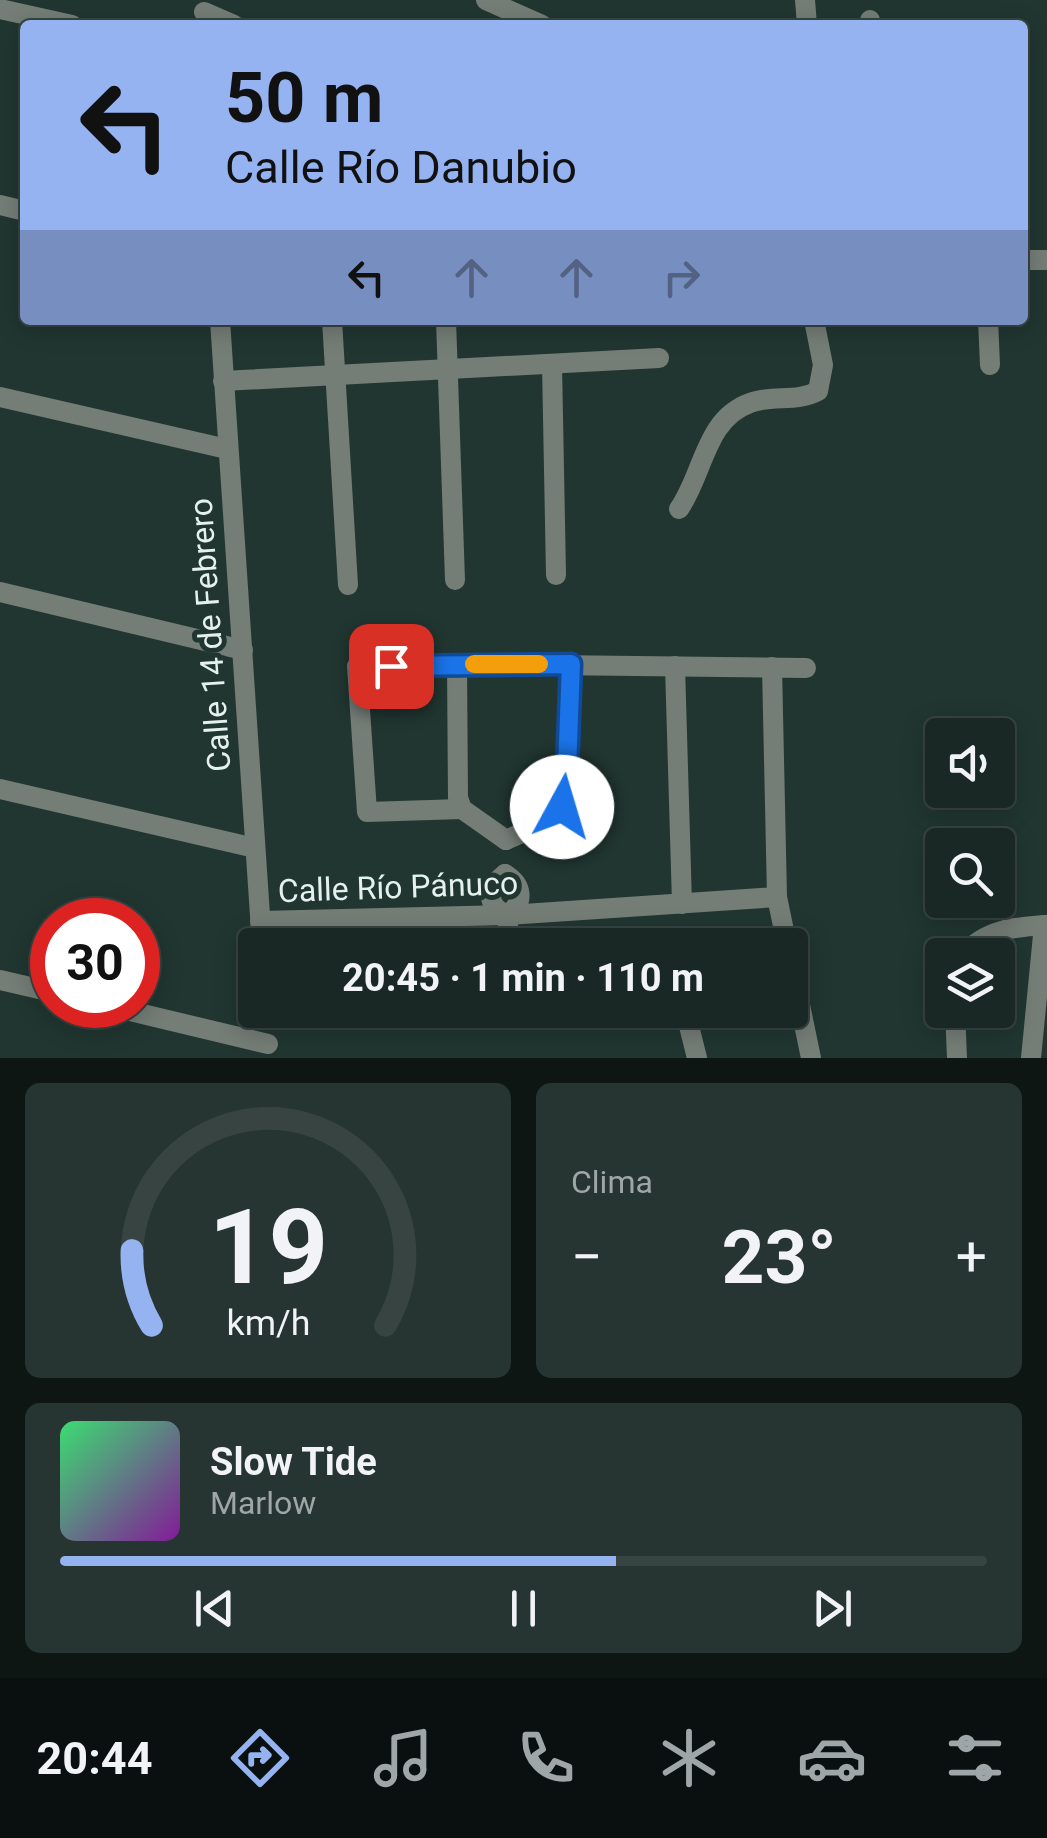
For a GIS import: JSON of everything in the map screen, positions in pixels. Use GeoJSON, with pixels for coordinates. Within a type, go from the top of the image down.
{"type":"FeatureCollection","features":[{"type":"Feature","properties":{"kind":"street"},"geometry":{"type":"LineString","coordinates":[[486,0],[531,20]]}},
{"type":"Feature","properties":{"kind":"street"},"geometry":{"type":"LineString","coordinates":[[10,7],[55,20]]}},
{"type":"Feature","properties":{"kind":"street","name":"Calle 14 de Febrero"},"geometry":{"type":"LineString","coordinates":[[220,325],[261,928]]}},
{"type":"Feature","properties":{"kind":"street"},"geometry":{"type":"LineString","coordinates":[[332,325],[348,585]]}},
{"type":"Feature","properties":{"kind":"street"},"geometry":{"type":"LineString","coordinates":[[446,325],[455,580]]}},
{"type":"Feature","properties":{"kind":"street"},"geometry":{"type":"LineString","coordinates":[[679,508],[690,492],[711,437],[728,413],[768,398],[804,398],[818,391],[823,365],[815,325]]}},
{"type":"Feature","properties":{"kind":"street"},"geometry":{"type":"LineString","coordinates":[[988,325],[990,365]]}},
{"type":"Feature","properties":{"kind":"street"},"geometry":{"type":"LineString","coordinates":[[223,381],[660,358]]}},
{"type":"Feature","properties":{"kind":"street"},"geometry":{"type":"LineString","coordinates":[[552,364],[556,575]]}},
{"type":"Feature","properties":{"kind":"street"},"geometry":{"type":"LineString","coordinates":[[0,396],[226,448]]}},
{"type":"Feature","properties":{"kind":"street"},"geometry":{"type":"LineString","coordinates":[[0,592],[243,650]]}},
{"type":"Feature","properties":{"kind":"street"},"geometry":{"type":"LineString","coordinates":[[458,664],[458,798],[462,809],[506,840]]}},
{"type":"Feature","properties":{"kind":"street"},"geometry":{"type":"LineString","coordinates":[[506,840],[551,818],[562,807],[566,796],[571,664]]}},
{"type":"Feature","properties":{"kind":"street"},"geometry":{"type":"LineString","coordinates":[[462,809],[367,812],[357,666],[806,668]]}},
{"type":"Feature","properties":{"kind":"street"},"geometry":{"type":"LineString","coordinates":[[675,666],[682,904]]}},
{"type":"Feature","properties":{"kind":"street"},"geometry":{"type":"LineString","coordinates":[[772,667],[777,897],[784,928]]}},
{"type":"Feature","properties":{"kind":"street"},"geometry":{"type":"LineString","coordinates":[[0,789],[255,848]]}},
{"type":"Feature","properties":{"kind":"street"},"geometry":{"type":"LineString","coordinates":[[506,840],[505,874],[518,886],[520,894],[519,903],[507,915],[508,928]]}},
{"type":"Feature","properties":{"kind":"street","name":"Calle Río Pánuco"},"geometry":{"type":"LineString","coordinates":[[260,921],[507,915],[777,897]]}},
{"type":"Feature","properties":{"kind":"street"},"geometry":{"type":"LineString","coordinates":[[980,938],[1003,928],[1045,925],[1037,1054]]}},
{"type":"Feature","properties":{"kind":"street"},"geometry":{"type":"LineString","coordinates":[[0,980],[30,987]]}},
{"type":"Feature","properties":{"kind":"street"},"geometry":{"type":"LineString","coordinates":[[160,1021],[268,1051]]}},
{"type":"Feature","properties":{"kind":"street"},"geometry":{"type":"LineString","coordinates":[[690,1028],[696,1058]]}},
{"type":"Feature","properties":{"kind":"street"},"geometry":{"type":"LineString","coordinates":[[805,1028],[811,1058]]}},
{"type":"Feature","properties":{"kind":"street"},"geometry":{"type":"LineString","coordinates":[[955,1028],[957,1058]]}},
{"type":"Feature","properties":{"kind":"slow traffic"},"geometry":{"type":"LineString","coordinates":[[474,664],[539,664]]}},
{"type":"Feature","properties":{"kind":"route"},"geometry":{"type":"LineString","coordinates":[[391,666],[571,664],[566,796],[562,807]]}}]}
